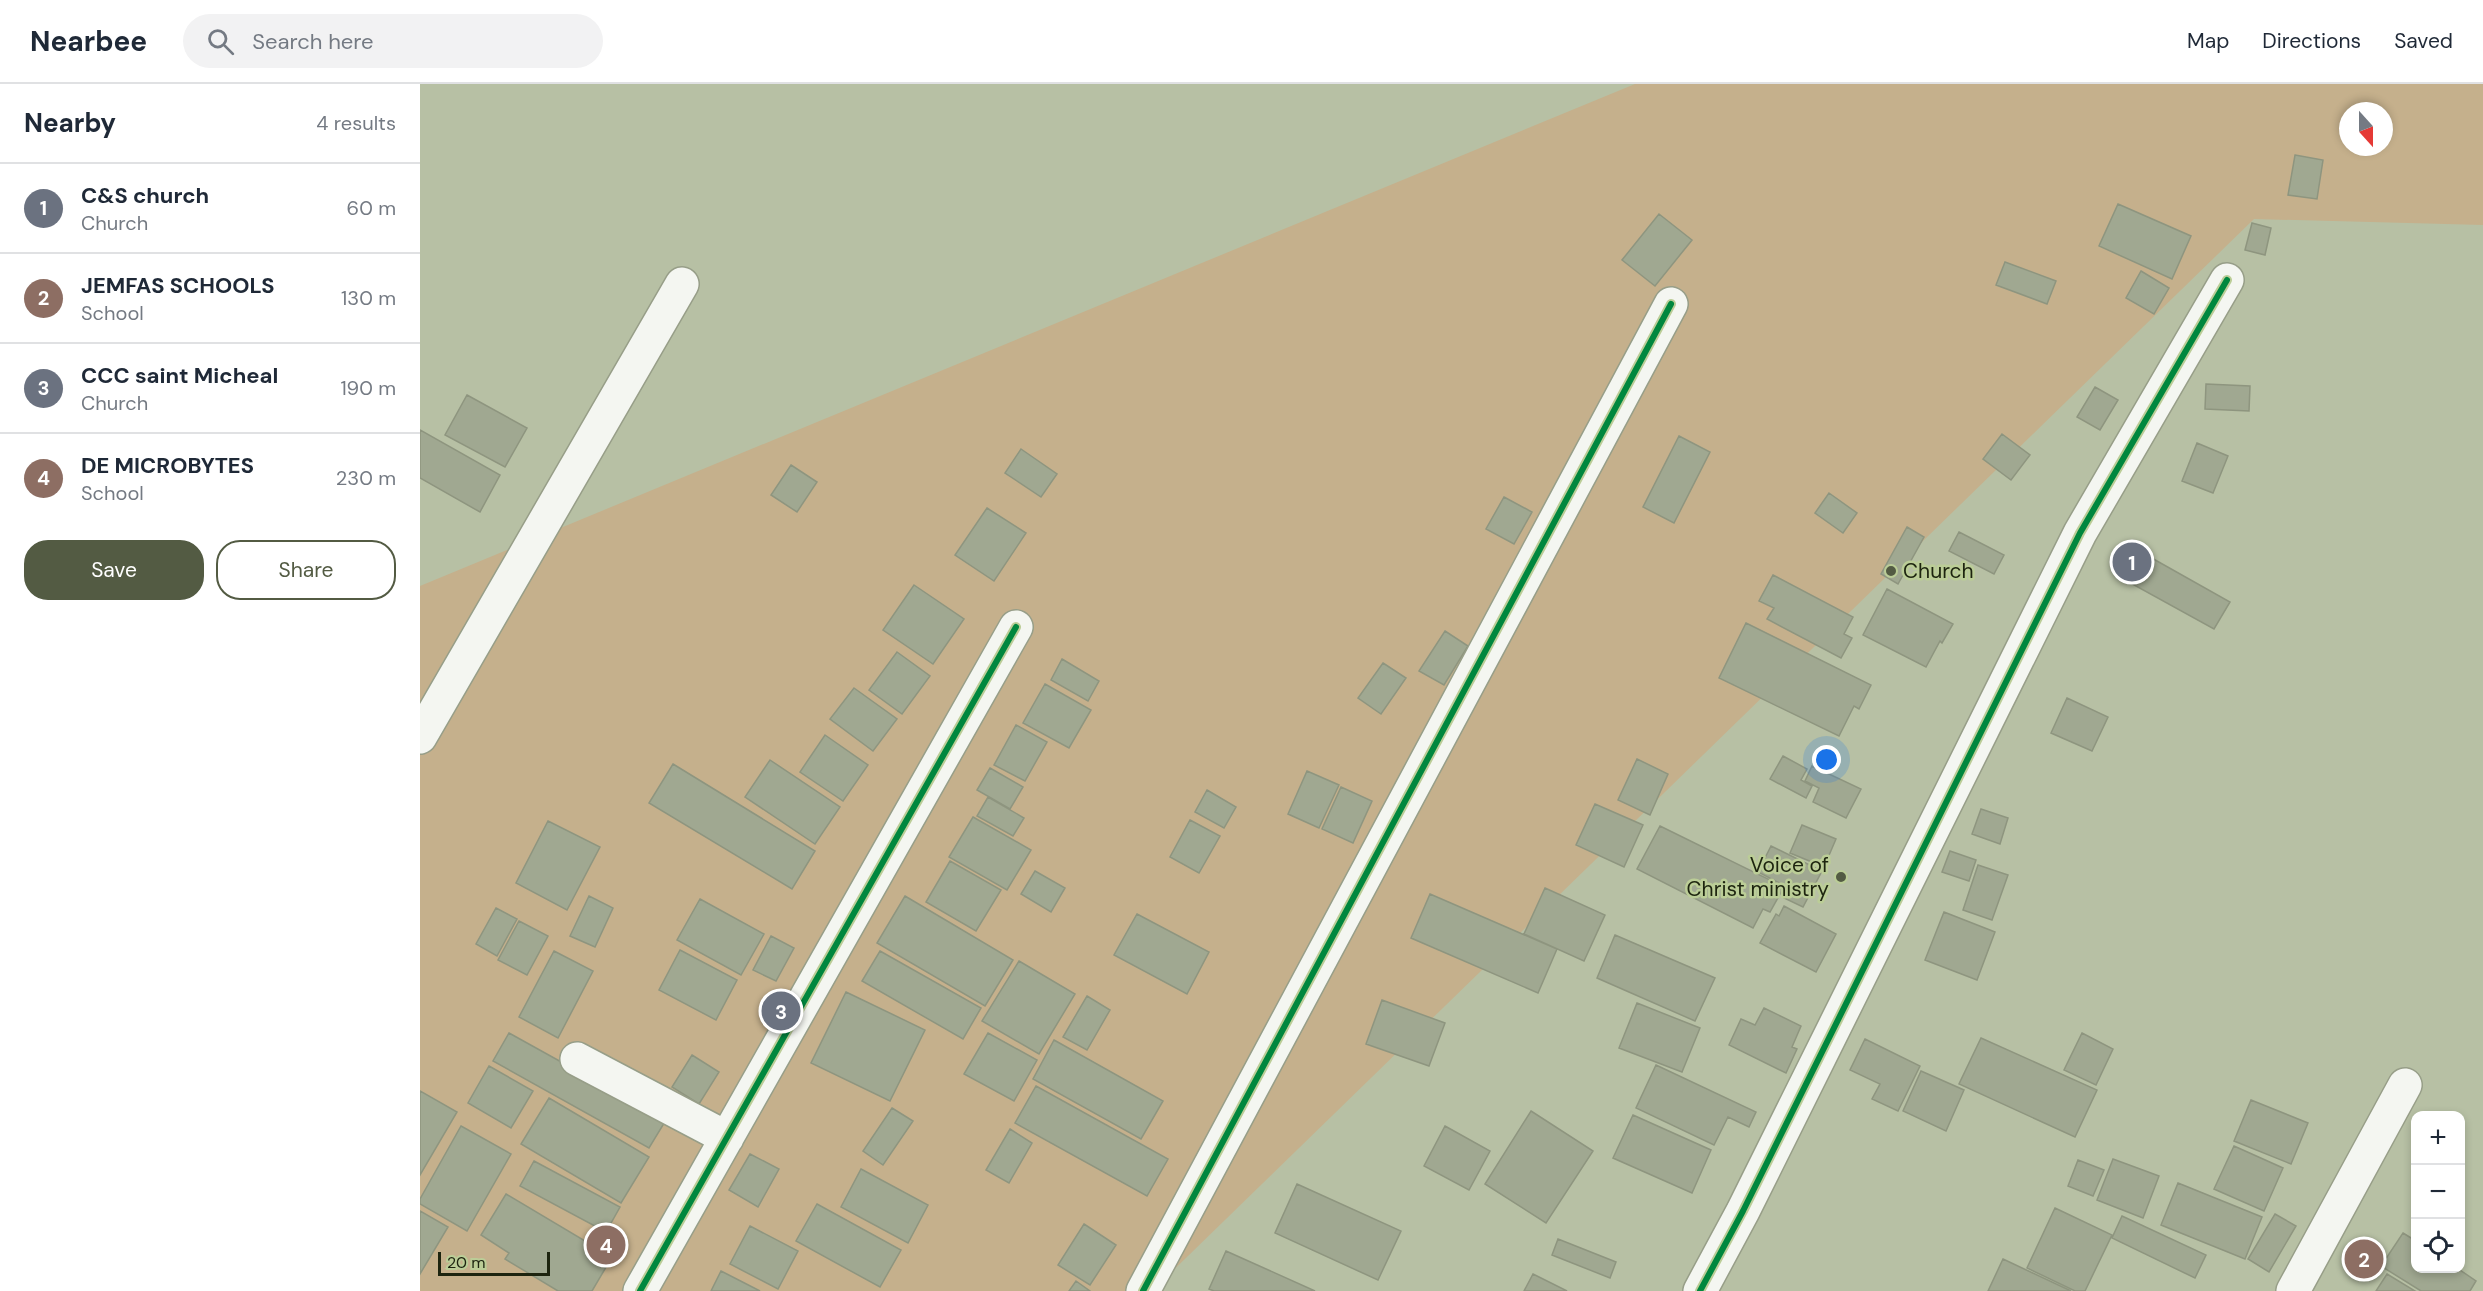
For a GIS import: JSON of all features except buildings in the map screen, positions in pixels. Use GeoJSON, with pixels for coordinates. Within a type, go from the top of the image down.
{"type":"FeatureCollection","features":[{"type":"Feature","properties":{"kind":"street"},"geometry":{"type":"LineString","coordinates":[[1700,1291],[1743,1211],[2080,533],[2227,280]]}},
{"type":"Feature","properties":{"kind":"street"},"geometry":{"type":"LineString","coordinates":[[420,737],[682,284]]}},
{"type":"Feature","properties":{"kind":"street"},"geometry":{"type":"LineString","coordinates":[[1143,1291],[1671,304]]}},
{"type":"Feature","properties":{"kind":"street"},"geometry":{"type":"LineString","coordinates":[[640,1291],[1016,627]]}},
{"type":"Feature","properties":{"kind":"street"},"geometry":{"type":"LineString","coordinates":[[577,1059],[727,1138]]}},
{"type":"Feature","properties":{"kind":"street"},"geometry":{"type":"LineString","coordinates":[[2293,1291],[2405,1085]]}},
{"type":"Feature","properties":{"kind":"shaded area"},"geometry":{"type":"Polygon","coordinates":[[[1635,84],[2483,84],[2483,225],[2254,219],[1152,1291],[420,1291],[420,586],[1635,84]]]}},
{"type":"Feature","properties":{"kind":"cycle path"},"geometry":{"type":"LineString","coordinates":[[1700,1291],[1743,1211],[2080,533],[2227,280]]}},
{"type":"Feature","properties":{"kind":"cycle path"},"geometry":{"type":"LineString","coordinates":[[1143,1291],[1671,304]]}},
{"type":"Feature","properties":{"kind":"cycle path"},"geometry":{"type":"LineString","coordinates":[[640,1291],[1016,627]]}},
{"type":"Feature","properties":{"kind":"place","name":"C&S church"},"geometry":{"type":"Point","coordinates":[2132,562]}},
{"type":"Feature","properties":{"kind":"place","name":"Church"},"geometry":{"type":"Point","coordinates":[1891,571]}},
{"type":"Feature","properties":{"kind":"place","name":"Voice of Christ ministry"},"geometry":{"type":"Point","coordinates":[1841,877]}},
{"type":"Feature","properties":{"kind":"place","name":"CCC saint Micheal"},"geometry":{"type":"Point","coordinates":[781,1011]}},
{"type":"Feature","properties":{"kind":"place","name":"DE MICROBYTES"},"geometry":{"type":"Point","coordinates":[606,1245]}},
{"type":"Feature","properties":{"kind":"place","name":"JEMFAS SCHOOLS"},"geometry":{"type":"Point","coordinates":[2364,1259]}}]}
